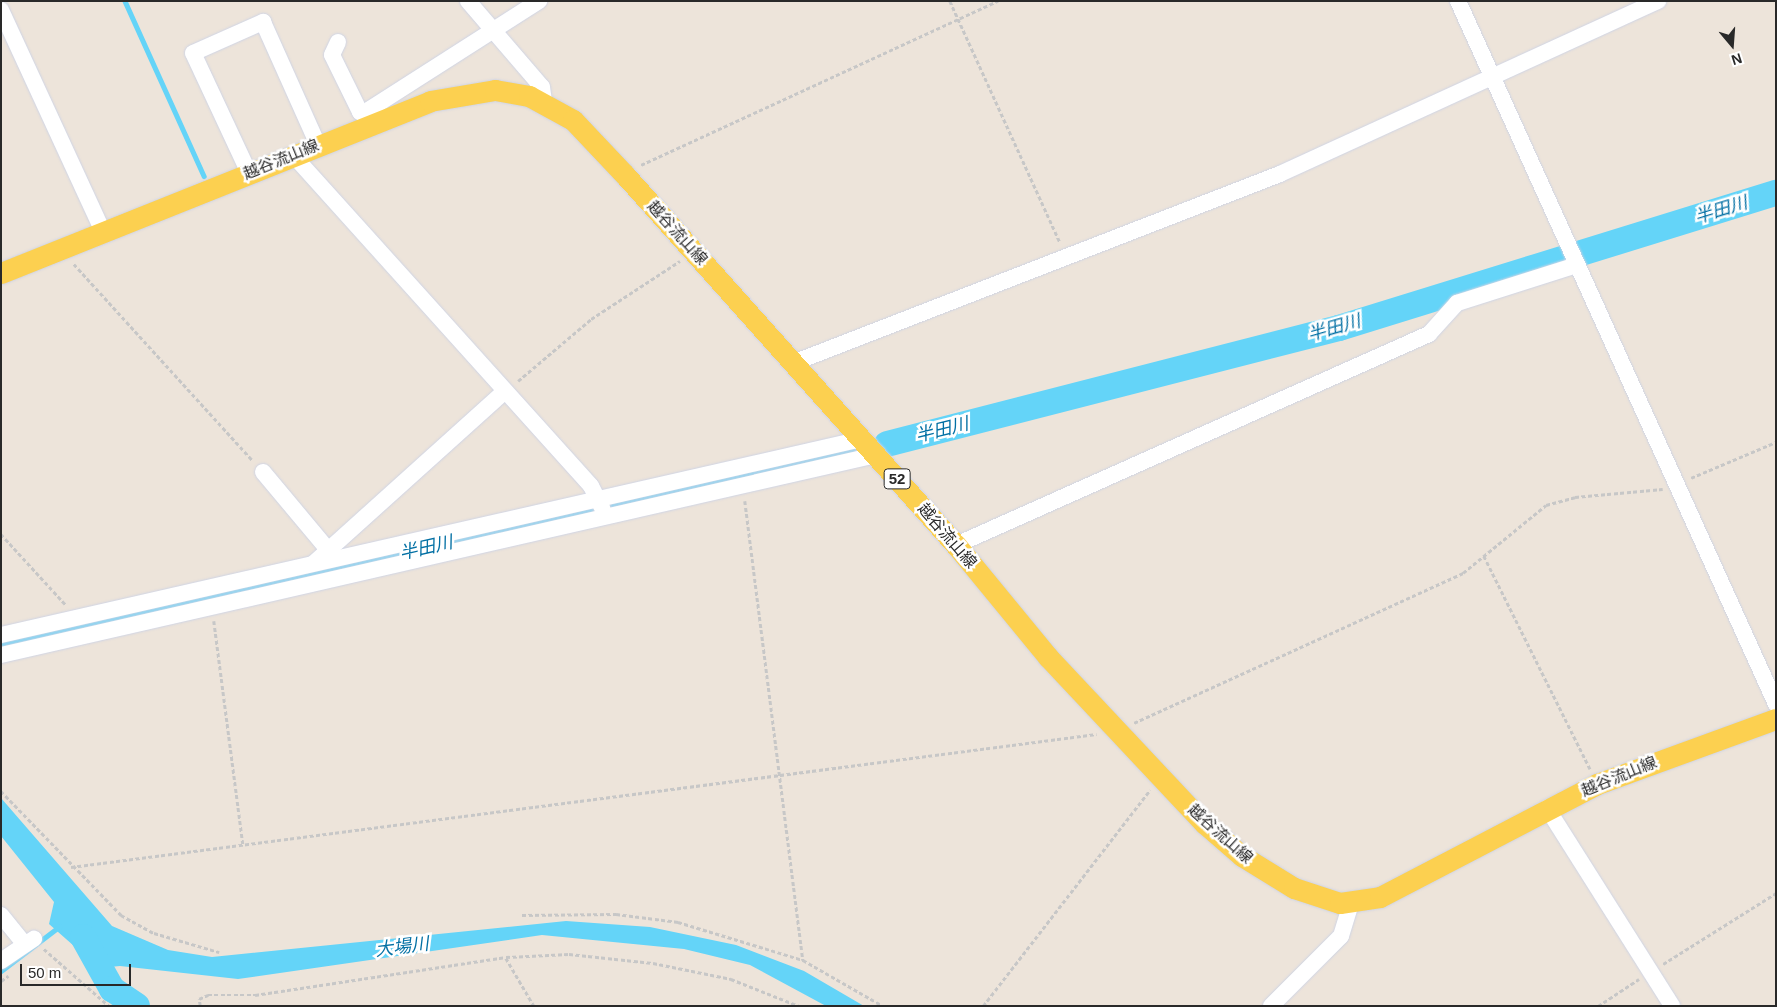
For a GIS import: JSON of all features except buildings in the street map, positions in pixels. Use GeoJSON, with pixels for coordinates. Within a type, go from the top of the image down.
{"type":"FeatureCollection","features":[{"type":"Feature","properties":{"kind":"main road","name":"越谷流山線"},"geometry":{"type":"LineString","coordinates":[[1,273],[318,145],[371,118],[430,101],[471,92],[504,91],[544,101],[573,120],[625,175],[956,546],[1048,658],[1161,777],[1221,838],[1270,874],[1315,898],[1351,903],[1399,888],[1547,808],[1598,784],[1776,719]]}},
{"type":"Feature","properties":{"kind":"street"},"geometry":{"type":"LineString","coordinates":[[468,1],[492,32],[542,87],[544,101]]}},
{"type":"Feature","properties":{"kind":"street"},"geometry":{"type":"LineString","coordinates":[[338,42],[332,56],[360,112],[371,118],[425,72],[539,1]]}},
{"type":"Feature","properties":{"kind":"street"},"geometry":{"type":"LineString","coordinates":[[1458,1],[1776,704]]}},
{"type":"Feature","properties":{"kind":"street"},"geometry":{"type":"LineString","coordinates":[[793,363],[1066,255],[1280,174],[1658,1]]}},
{"type":"Feature","properties":{"kind":"street"},"geometry":{"type":"LineString","coordinates":[[1,10],[103,232]]}},
{"type":"Feature","properties":{"kind":"street"},"geometry":{"type":"LineString","coordinates":[[249,173],[193,53],[263,22],[318,145]]}},
{"type":"Feature","properties":{"kind":"street"},"geometry":{"type":"LineString","coordinates":[[293,155],[505,391],[602,509]]}},
{"type":"Feature","properties":{"kind":"street"},"geometry":{"type":"LineString","coordinates":[[956,546],[1429,334],[1457,303],[1574,259]]}},
{"type":"Feature","properties":{"kind":"street"},"geometry":{"type":"LineString","coordinates":[[1,656],[212,607],[340,563],[505,391]]}},
{"type":"Feature","properties":{"kind":"street"},"geometry":{"type":"LineString","coordinates":[[602,509],[862,439]]}},
{"type":"Feature","properties":{"kind":"street"},"geometry":{"type":"LineString","coordinates":[[1,635],[311,566],[340,563],[602,509],[742,486],[876,455]]}},
{"type":"Feature","properties":{"kind":"street"},"geometry":{"type":"LineString","coordinates":[[263,472],[340,563]]}},
{"type":"Feature","properties":{"kind":"street"},"geometry":{"type":"LineString","coordinates":[[1547,808],[1672,1006]]}},
{"type":"Feature","properties":{"kind":"street"},"geometry":{"type":"LineString","coordinates":[[1271,1006],[1341,936],[1351,903]]}},
{"type":"Feature","properties":{"kind":"street"},"geometry":{"type":"LineString","coordinates":[[1,915],[30,942],[1,961]]}},
{"type":"Feature","properties":{"kind":"path"},"geometry":{"type":"LineString","coordinates":[[950,1],[1066,255]]}},
{"type":"Feature","properties":{"kind":"path"},"geometry":{"type":"LineString","coordinates":[[625,175],[998,1]]}},
{"type":"Feature","properties":{"kind":"path"},"geometry":{"type":"LineString","coordinates":[[64,248],[263,472]]}},
{"type":"Feature","properties":{"kind":"path"},"geometry":{"type":"LineString","coordinates":[[505,391],[591,319],[694,252]]}},
{"type":"Feature","properties":{"kind":"path"},"geometry":{"type":"LineString","coordinates":[[71,867],[1117,731],[1443,583],[1484,556],[1546,505],[1677,484],[1776,442]]}},
{"type":"Feature","properties":{"kind":"path"},"geometry":{"type":"LineString","coordinates":[[742,486],[804,960]]}},
{"type":"Feature","properties":{"kind":"path"},"geometry":{"type":"LineString","coordinates":[[1,534],[74,618]]}},
{"type":"Feature","properties":{"kind":"path"},"geometry":{"type":"LineString","coordinates":[[1484,556],[1598,784]]}},
{"type":"Feature","properties":{"kind":"path"},"geometry":{"type":"LineString","coordinates":[[212,607],[243,845]]}},
{"type":"Feature","properties":{"kind":"path"},"geometry":{"type":"LineString","coordinates":[[983,1006],[1161,777]]}},
{"type":"Feature","properties":{"kind":"path"},"geometry":{"type":"LineString","coordinates":[[1,791],[71,867],[121,915],[154,934],[219,952]]}},
{"type":"Feature","properties":{"kind":"path"},"geometry":{"type":"LineString","coordinates":[[1598,1006],[1776,893]]}},
{"type":"Feature","properties":{"kind":"path"},"geometry":{"type":"LineString","coordinates":[[522,915],[580,912],[678,922],[804,960],[883,1006]]}},
{"type":"Feature","properties":{"kind":"path"},"geometry":{"type":"LineString","coordinates":[[30,942],[109,1006]]}},
{"type":"Feature","properties":{"kind":"path"},"geometry":{"type":"LineString","coordinates":[[200,1006],[199,999],[208,995],[255,996],[506,957],[568,954],[653,963],[731,979],[799,1006]]}},
{"type":"Feature","properties":{"kind":"path"},"geometry":{"type":"LineString","coordinates":[[506,957],[534,1006]]}},
{"type":"Feature","properties":{"kind":"water","name":"大場川"},"geometry":{"type":"Polygon","coordinates":[[[1,798],[112,926],[168,950],[212,957],[566,921],[650,927],[736,945],[804,971],[864,1006],[826,1006],[750,965],[684,949],[542,935],[238,979],[120,966],[99,968],[49,924],[54,902],[1,836],[1,798]]]}},
{"type":"Feature","properties":{"kind":"waterway"},"geometry":{"type":"LineString","coordinates":[[125,1],[204,176]]}},
{"type":"Feature","properties":{"kind":"waterway","name":"半田川"},"geometry":{"type":"LineString","coordinates":[[887,444],[1339,328],[1776,193]]}},
{"type":"Feature","properties":{"kind":"waterway","name":"半田川"},"geometry":{"type":"LineString","coordinates":[[1,644],[851,452]]}},
{"type":"Feature","properties":{"kind":"waterway"},"geometry":{"type":"LineString","coordinates":[[1,971],[60,926]]}},
{"type":"Feature","properties":{"kind":"waterway"},"geometry":{"type":"LineString","coordinates":[[83,937],[112,989],[137,1006]]}}]}
